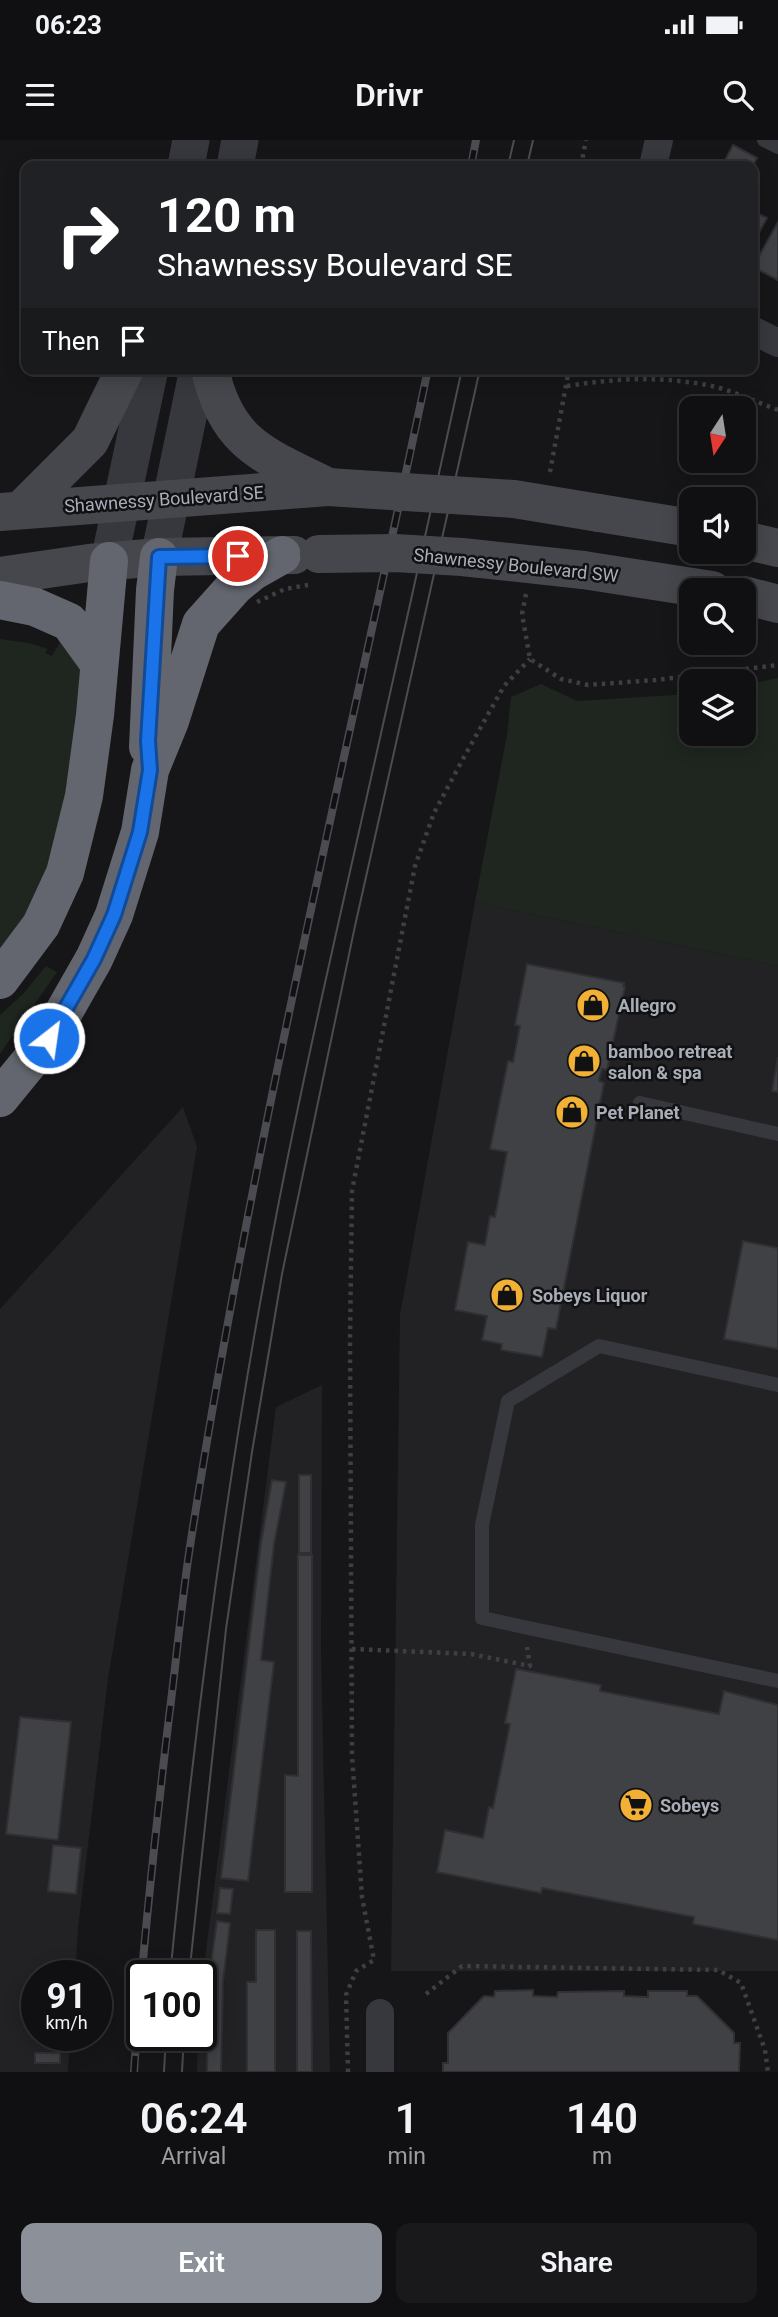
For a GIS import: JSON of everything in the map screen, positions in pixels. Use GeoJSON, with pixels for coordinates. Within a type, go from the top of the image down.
{"type":"FeatureCollection","features":[{"type":"Feature","properties":{"kind":"highway"},"geometry":{"type":"LineString","coordinates":[[0,1098],[49,1038],[94,959],[114,915],[140,832],[150,770],[170,721],[201,624],[235,586],[252,572],[300,554]]}},
{"type":"Feature","properties":{"kind":"highway"},"geometry":{"type":"LineString","coordinates":[[150,770],[148,741],[159,557]]}},
{"type":"Feature","properties":{"kind":"highway"},"geometry":{"type":"LineString","coordinates":[[0,980],[41,925],[65,873],[84,796],[95,715],[109,561]]}},
{"type":"Feature","properties":{"kind":"highway"},"geometry":{"type":"LineString","coordinates":[[0,600],[34,607],[68,622],[98,662]]}},
{"type":"Feature","properties":{"kind":"main road"},"geometry":{"type":"LineString","coordinates":[[11,510],[90,441],[122,375]]}},
{"type":"Feature","properties":{"kind":"main road"},"geometry":{"type":"LineString","coordinates":[[211,375],[216,396],[232,426],[243,438],[276,461],[328,487],[514,499],[679,526]]}},
{"type":"Feature","properties":{"kind":"main road","name":"Shawnessy Boulevard SE"},"geometry":{"type":"LineString","coordinates":[[11,510],[328,487]]}},
{"type":"Feature","properties":{"kind":"main road"},"geometry":{"type":"LineString","coordinates":[[756,543],[778,548]]}},
{"type":"Feature","properties":{"kind":"main road"},"geometry":{"type":"LineString","coordinates":[[0,576],[159,557],[300,554]]}},
{"type":"Feature","properties":{"kind":"main road","name":"Shawnessy Boulevard SW"},"geometry":{"type":"LineString","coordinates":[[300,554],[462,557],[583,570],[679,585]]}},
{"type":"Feature","properties":{"kind":"main road"},"geometry":{"type":"LineString","coordinates":[[756,598],[778,604]]}},
{"type":"Feature","properties":{"kind":"street"},"geometry":{"type":"LineString","coordinates":[[187,161],[191,140]]}},
{"type":"Feature","properties":{"kind":"street"},"geometry":{"type":"LineString","coordinates":[[236,161],[240,140]]}},
{"type":"Feature","properties":{"kind":"street"},"geometry":{"type":"LineString","coordinates":[[654,161],[659,140]]}},
{"type":"Feature","properties":{"kind":"street"},"geometry":{"type":"LineString","coordinates":[[758,333],[778,343]]}},
{"type":"Feature","properties":{"kind":"street"},"geometry":{"type":"LineString","coordinates":[[109,561],[149,375]]}},
{"type":"Feature","properties":{"kind":"street"},"geometry":{"type":"LineString","coordinates":[[159,557],[197,375]]}},
{"type":"Feature","properties":{"kind":"street"},"geometry":{"type":"LineString","coordinates":[[380,2013],[380,2072]]}},
{"type":"Feature","properties":{"kind":"lane"},"geometry":{"type":"LineString","coordinates":[[764,140],[778,147]]}},
{"type":"Feature","properties":{"kind":"lane"},"geometry":{"type":"LineString","coordinates":[[639,1103],[778,1134]]}},
{"type":"Feature","properties":{"kind":"lane"},"geometry":{"type":"LineString","coordinates":[[778,1385],[599,1346],[508,1401],[482,1525],[482,1618],[778,1681]]}},
{"type":"Feature","properties":{"kind":"path"},"geometry":{"type":"LineString","coordinates":[[582,161],[586,140]]}},
{"type":"Feature","properties":{"kind":"path"},"geometry":{"type":"LineString","coordinates":[[566,386],[610,379],[652,378],[713,387],[778,410]]}},
{"type":"Feature","properties":{"kind":"path"},"geometry":{"type":"LineString","coordinates":[[348,2072],[346,1995],[356,1971],[374,1961],[362,1896],[352,1755],[352,1191],[415,866],[434,813],[464,757],[504,686],[530,659]]}},
{"type":"Feature","properties":{"kind":"path"},"geometry":{"type":"LineString","coordinates":[[352,1650],[471,1654],[530,1666],[524,1628]]}},
{"type":"Feature","properties":{"kind":"path"},"geometry":{"type":"LineString","coordinates":[[426,1994],[462,1966],[718,1970],[741,1983],[765,2050],[768,2072]]}},
{"type":"Feature","properties":{"kind":"shaded area"},"geometry":{"type":"Polygon","coordinates":[[[0,639],[48,649],[45,653],[52,656],[62,639],[85,653],[67,843],[0,970],[0,639]]]}},
{"type":"Feature","properties":{"kind":"shaded area"},"geometry":{"type":"Polygon","coordinates":[[[778,678],[778,966],[475,902],[507,735],[511,697],[541,684],[577,701],[679,695],[679,746],[756,746],[756,683],[778,678]]]}},
{"type":"Feature","properties":{"kind":"shaded area"},"geometry":{"type":"Polygon","coordinates":[[[475,902],[778,966],[778,1971],[391,1971],[400,1315],[475,902]]]}},
{"type":"Feature","properties":{"kind":"shaded area"},"geometry":{"type":"Polygon","coordinates":[[[46,966],[57,972],[0,1054],[0,1015],[23,994],[46,966]]]}},
{"type":"Feature","properties":{"kind":"shaded area"},"geometry":{"type":"Polygon","coordinates":[[[183,1107],[197,1147],[108,1679],[76,1960],[21,1960],[21,2051],[69,2051],[68,2072],[0,2072],[0,1309],[183,1107]]]}},
{"type":"Feature","properties":{"kind":"shaded area"},"geometry":{"type":"Polygon","coordinates":[[[322,1385],[321,1651],[330,2072],[197,2072],[198,2051],[217,2051],[217,1960],[205,1960],[276,1407],[322,1385]]]}},
{"type":"Feature","properties":{"kind":"building"},"geometry":{"type":"Polygon","coordinates":[[[733,145],[757,158],[755,161],[725,161],[733,145]]]}},
{"type":"Feature","properties":{"kind":"building"},"geometry":{"type":"Polygon","coordinates":[[[758,214],[767,218],[758,234],[758,214]]]}},
{"type":"Feature","properties":{"kind":"building"},"geometry":{"type":"Polygon","coordinates":[[[778,222],[778,280],[758,270],[758,258],[778,222]]]}},
{"type":"Feature","properties":{"kind":"building"},"geometry":{"type":"Polygon","coordinates":[[[527,964],[624,983],[625,987],[607,1070],[602,1069],[599,1081],[604,1083],[556,1329],[548,1328],[542,1357],[501,1350],[502,1344],[482,1340],[487,1316],[455,1310],[468,1242],[485,1245],[490,1216],[495,1217],[507,1152],[490,1149],[508,1061],[513,1062],[520,1026],[515,1025],[527,964]]]}},
{"type":"Feature","properties":{"kind":"building"},"geometry":{"type":"Polygon","coordinates":[[[778,1057],[778,1092],[772,1091],[778,1057]]]}},
{"type":"Feature","properties":{"kind":"building"},"geometry":{"type":"Polygon","coordinates":[[[743,1241],[778,1248],[778,1349],[724,1339],[743,1241]]]}},
{"type":"Feature","properties":{"kind":"building"},"geometry":{"type":"Polygon","coordinates":[[[299,1475],[311,1475],[311,1553],[299,1553],[299,1475]]]}},
{"type":"Feature","properties":{"kind":"building"},"geometry":{"type":"Polygon","coordinates":[[[272,1480],[286,1482],[274,1544],[261,1660],[274,1662],[248,1881],[221,1878],[261,1543],[272,1480]]]}},
{"type":"Feature","properties":{"kind":"building"},"geometry":{"type":"Polygon","coordinates":[[[298,1555],[312,1555],[312,1892],[285,1892],[285,1775],[298,1776],[298,1555]]]}},
{"type":"Feature","properties":{"kind":"building","name":"Sobeys"},"geometry":{"type":"Polygon","coordinates":[[[516,1669],[601,1685],[600,1691],[719,1714],[724,1691],[778,1705],[778,1940],[693,1924],[694,1917],[542,1888],[541,1893],[437,1872],[445,1830],[483,1838],[489,1807],[493,1808],[510,1724],[505,1723],[516,1669]]]}},
{"type":"Feature","properties":{"kind":"building"},"geometry":{"type":"Polygon","coordinates":[[[20,1717],[71,1722],[58,1840],[6,1834],[20,1717]]]}},
{"type":"Feature","properties":{"kind":"building"},"geometry":{"type":"Polygon","coordinates":[[[53,1845],[81,1848],[76,1894],[48,1891],[53,1845]]]}},
{"type":"Feature","properties":{"kind":"building"},"geometry":{"type":"Polygon","coordinates":[[[220,1888],[233,1889],[230,1914],[217,1913],[220,1888]]]}},
{"type":"Feature","properties":{"kind":"building"},"geometry":{"type":"Polygon","coordinates":[[[217,1921],[230,1923],[223,1982],[221,2072],[207,2072],[207,2051],[217,2051],[217,1960],[212,1960],[217,1921]]]}},
{"type":"Feature","properties":{"kind":"building"},"geometry":{"type":"Polygon","coordinates":[[[256,1930],[275,1930],[275,2072],[247,2072],[247,1982],[256,1982],[256,1930]]]}},
{"type":"Feature","properties":{"kind":"building"},"geometry":{"type":"Polygon","coordinates":[[[297,1931],[311,1931],[312,2072],[297,2072],[297,1931]]]}},
{"type":"Feature","properties":{"kind":"building"},"geometry":{"type":"Polygon","coordinates":[[[533,1990],[533,1996],[557,1997],[558,1992],[624,1991],[624,1996],[648,1997],[648,1991],[687,1991],[687,1996],[697,1996],[734,2033],[734,2043],[740,2043],[739,2072],[443,2072],[443,2063],[448,2063],[448,2033],[484,1996],[494,1997],[495,1991],[533,1990]]]}},
{"type":"Feature","properties":{"kind":"building"},"geometry":{"type":"Polygon","coordinates":[[[35,2053],[60,2053],[60,2063],[35,2063],[35,2053]]]}},
{"type":"Feature","properties":{"kind":"tram line"},"geometry":{"type":"LineString","coordinates":[[509,161],[514,140]]}},
{"type":"Feature","properties":{"kind":"tram line"},"geometry":{"type":"LineString","coordinates":[[528,161],[533,140]]}},
{"type":"Feature","properties":{"kind":"tram line"},"geometry":{"type":"LineString","coordinates":[[172,1960],[210,1625],[235,1450],[265,1276],[315,1027],[461,375]]}},
{"type":"Feature","properties":{"kind":"tram line"},"geometry":{"type":"LineString","coordinates":[[191,1960],[226,1629],[282,1274],[355,926],[479,375]]}},
{"type":"Feature","properties":{"kind":"tram line"},"geometry":{"type":"LineString","coordinates":[[164,2072],[165,2051]]}},
{"type":"Feature","properties":{"kind":"tram line"},"geometry":{"type":"LineString","coordinates":[[182,2072],[183,2051]]}},
{"type":"Feature","properties":{"kind":"railway"},"geometry":{"type":"LineString","coordinates":[[472,161],[476,140]]}},
{"type":"Feature","properties":{"kind":"railway"},"geometry":{"type":"LineString","coordinates":[[134,2072],[149,1894],[181,1615],[213,1404],[300,960],[427,375]]}},
{"type":"Feature","properties":{"kind":"place","name":"Allegro"},"geometry":{"type":"Point","coordinates":[593,1005]}},
{"type":"Feature","properties":{"kind":"place","name":"bamboo retreat salon & spa"},"geometry":{"type":"Point","coordinates":[584,1061]}},
{"type":"Feature","properties":{"kind":"place","name":"Pet Planet"},"geometry":{"type":"Point","coordinates":[572,1112]}},
{"type":"Feature","properties":{"kind":"place","name":"Sobeys Liquor"},"geometry":{"type":"Point","coordinates":[507,1295]}},
{"type":"Feature","properties":{"kind":"place","name":"Sobeys"},"geometry":{"type":"Point","coordinates":[636,1805]}},
{"type":"Feature","properties":{"kind":"route"},"geometry":{"type":"LineString","coordinates":[[49,1038],[94,959],[114,915],[140,832],[150,770],[148,741],[159,557],[238,556]]}}]}
